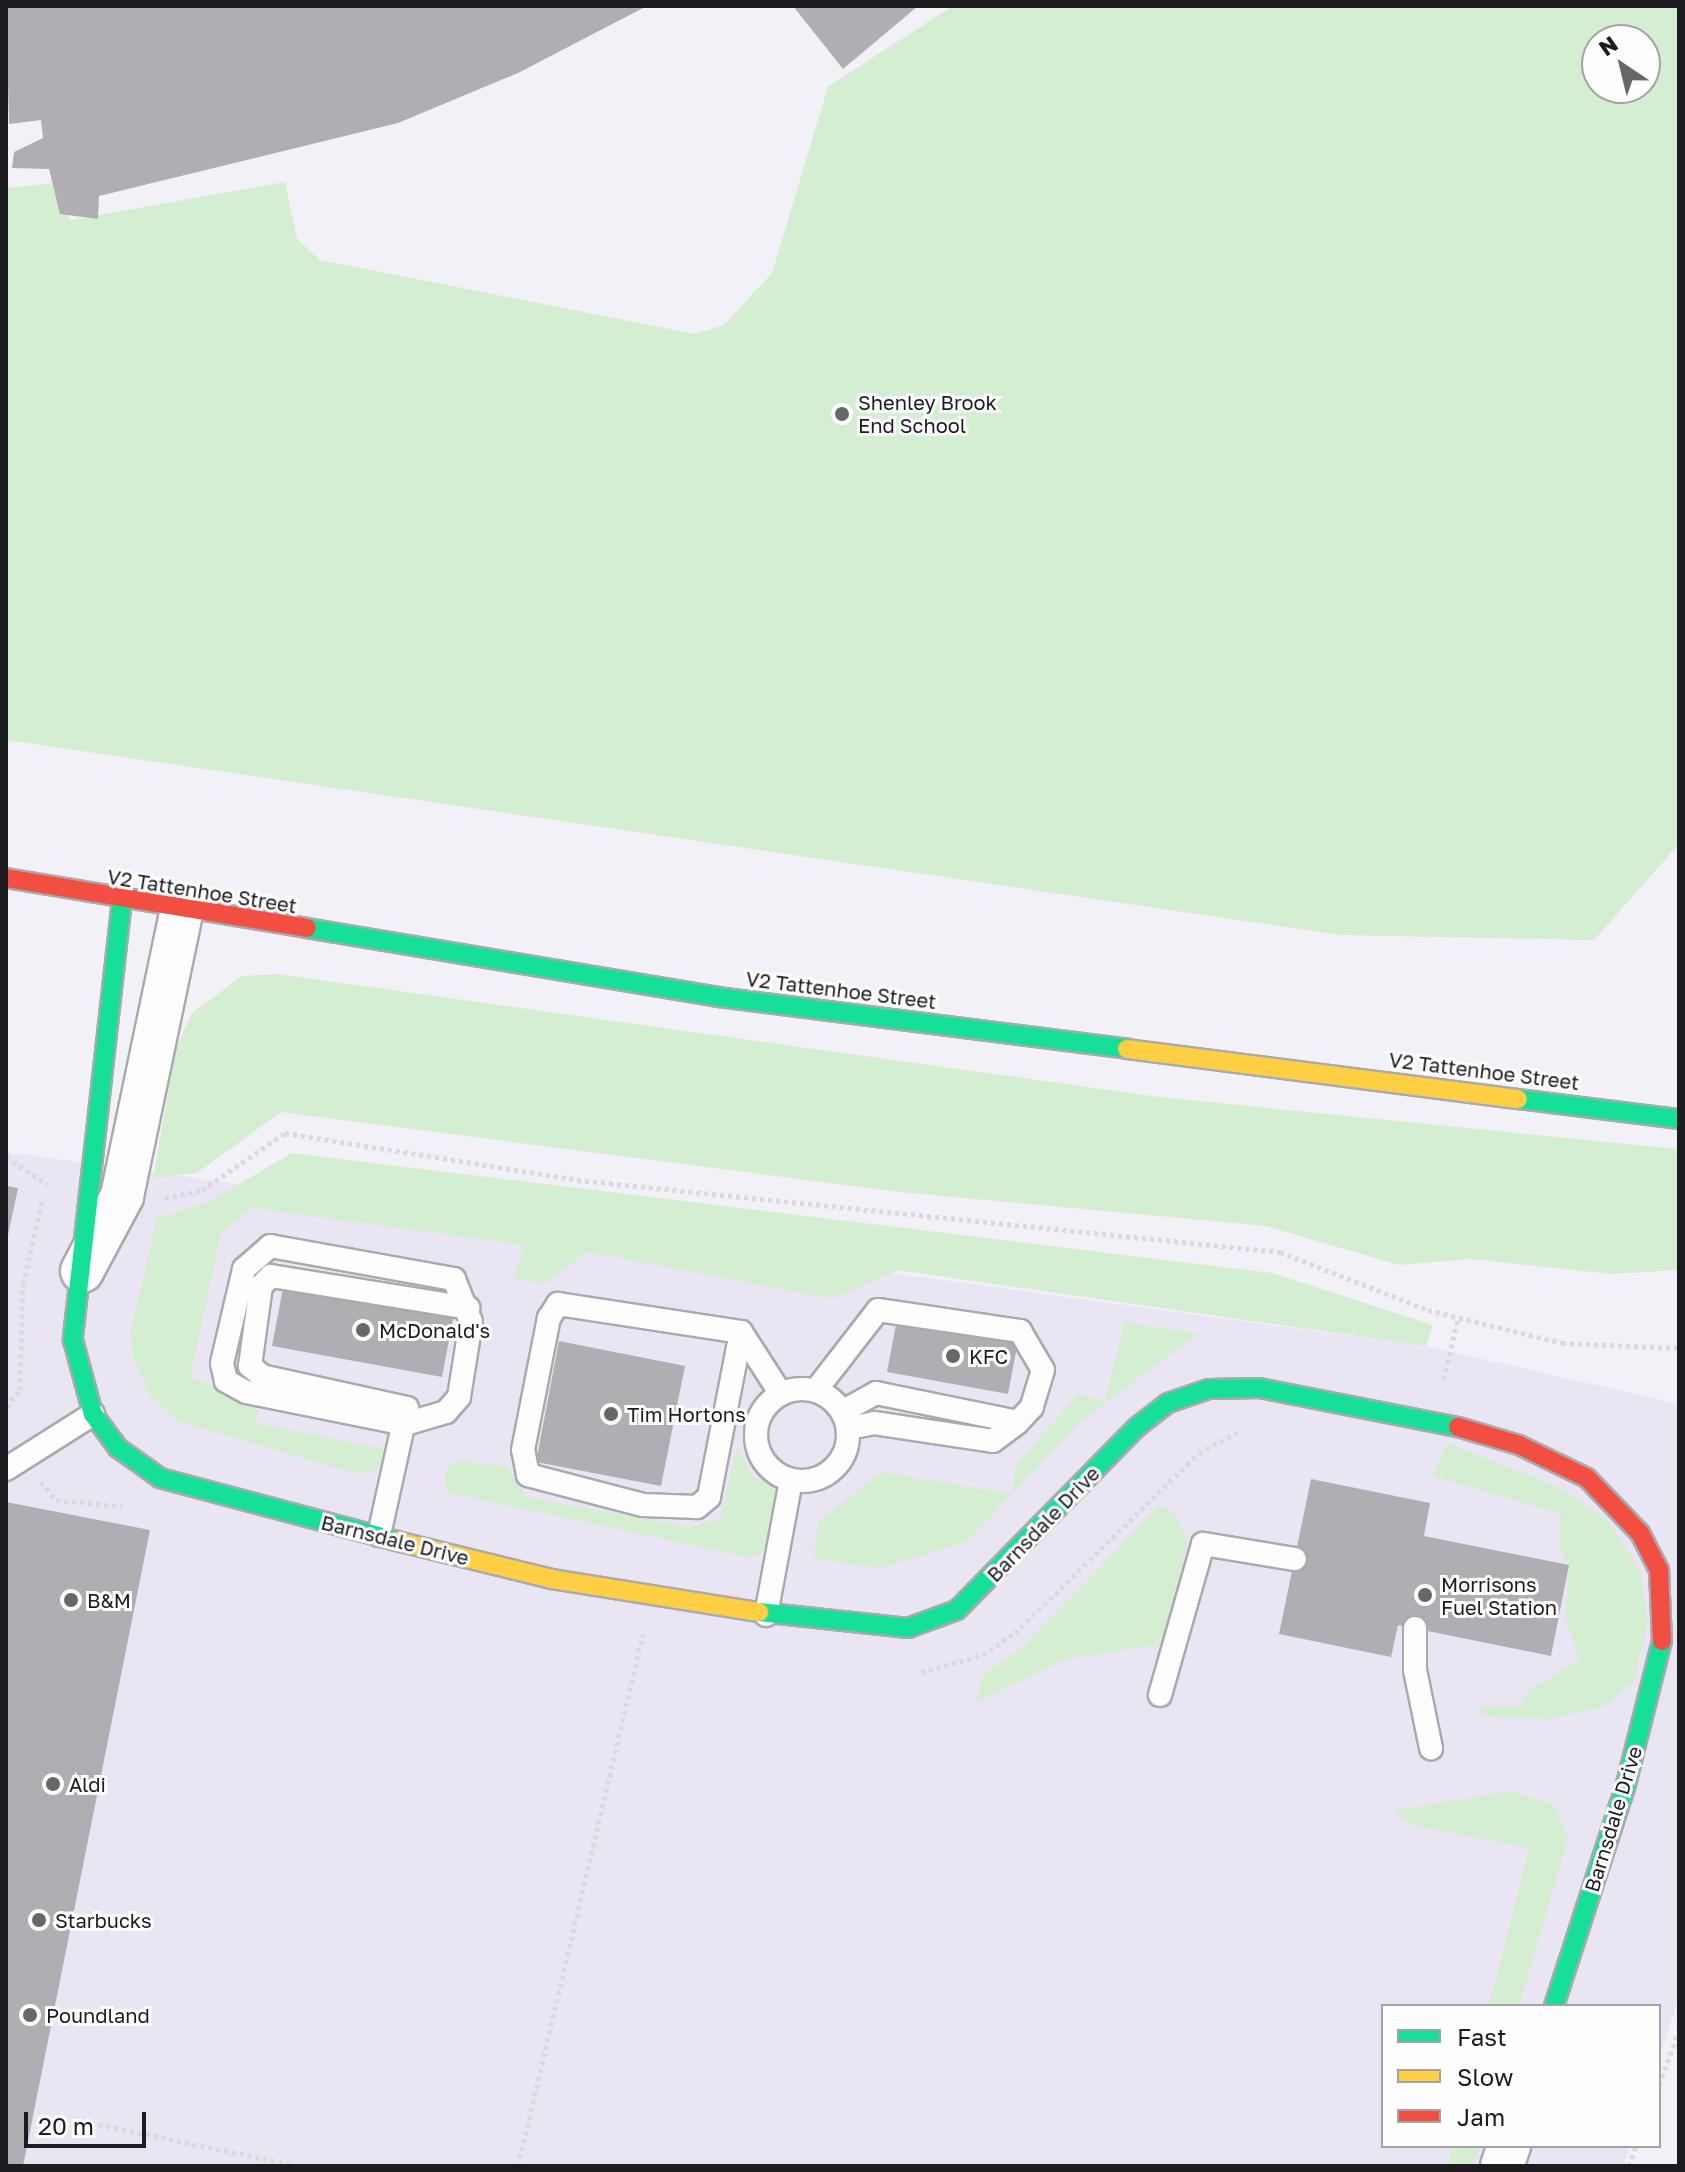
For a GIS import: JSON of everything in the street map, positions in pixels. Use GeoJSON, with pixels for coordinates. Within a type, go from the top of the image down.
{"type":"FeatureCollection","features":[{"type":"Feature","properties":{"kind":"street","name":"V2 Tattenhoe Street"},"geometry":{"type":"LineString","coordinates":[[6,878],[122,900],[718,997],[1678,1117]]}},
{"type":"Feature","properties":{"kind":"street","name":"Barnsdale Drive"},"geometry":{"type":"LineString","coordinates":[[122,900],[73,1340],[78,1379],[93,1414],[118,1448],[160,1478],[213,1497],[552,1579],[766,1615],[908,1628],[957,1610],[1137,1427],[1168,1403],[1209,1389],[1259,1388],[1434,1420],[1519,1445],[1587,1478],[1640,1533],[1659,1570],[1663,1636],[1625,1788],[1555,2004]]}},
{"type":"Feature","properties":{"kind":"street","name":"Barnsdale Drive"},"geometry":{"type":"LineString","coordinates":[[82,1271],[122,1196],[182,910]]}},
{"type":"Feature","properties":{"kind":"lane"},"geometry":{"type":"LineString","coordinates":[[270,1246],[454,1279],[468,1308],[459,1397],[424,1424],[405,1424],[246,1392],[226,1381],[222,1363],[244,1269],[270,1246]]}},
{"type":"Feature","properties":{"kind":"lane"},"geometry":{"type":"LineString","coordinates":[[741,1332],[709,1497],[677,1511],[542,1484],[528,1475],[523,1450],[549,1318],[558,1304],[574,1301],[741,1332],[781,1394]]}},
{"type":"Feature","properties":{"kind":"lane"},"geometry":{"type":"LineString","coordinates":[[878,1310],[905,1311],[1020,1331],[1043,1370],[1032,1407],[1018,1422],[876,1393],[846,1420],[834,1469],[791,1480],[765,1463],[755,1433],[768,1403],[781,1394],[816,1390],[864,1321],[878,1310]]}},
{"type":"Feature","properties":{"kind":"lane"},"geometry":{"type":"LineString","coordinates":[[816,1390],[846,1420]]}},
{"type":"Feature","properties":{"kind":"lane"},"geometry":{"type":"LineString","coordinates":[[15,1464],[93,1414]]}},
{"type":"Feature","properties":{"kind":"lane"},"geometry":{"type":"LineString","coordinates":[[379,1535],[405,1424]]}},
{"type":"Feature","properties":{"kind":"lane"},"geometry":{"type":"LineString","coordinates":[[766,1615],[791,1480]]}},
{"type":"Feature","properties":{"kind":"lane"},"geometry":{"type":"LineString","coordinates":[[1160,1695],[1203,1544],[1295,1559]]}},
{"type":"Feature","properties":{"kind":"lane"},"geometry":{"type":"LineString","coordinates":[[1415,1628],[1415,1670],[1431,1748]]}},
{"type":"Feature","properties":{"kind":"path"},"geometry":{"type":"LineString","coordinates":[[122,1196],[155,1201],[202,1190],[285,1133],[577,1180],[1280,1252],[1458,1318],[1562,1343],[1679,1348]]}},
{"type":"Feature","properties":{"kind":"path"},"geometry":{"type":"LineString","coordinates":[[6,1157],[46,1185],[23,1284],[20,1390],[6,1407]]}},
{"type":"Feature","properties":{"kind":"path"},"geometry":{"type":"LineString","coordinates":[[1434,1420],[1458,1318]]}},
{"type":"Feature","properties":{"kind":"path"},"geometry":{"type":"LineString","coordinates":[[915,1673],[953,1667],[1015,1633],[1199,1453],[1251,1432]]}},
{"type":"Feature","properties":{"kind":"path"},"geometry":{"type":"LineString","coordinates":[[15,1464],[56,1500],[130,1509]]}},
{"type":"Feature","properties":{"kind":"path"},"geometry":{"type":"LineString","coordinates":[[518,2166],[647,1619]]}},
{"type":"Feature","properties":{"kind":"path"},"geometry":{"type":"LineString","coordinates":[[1661,2080],[1679,2030]]}},
{"type":"Feature","properties":{"kind":"path"},"geometry":{"type":"LineString","coordinates":[[83,2121],[298,2166]]}},
{"type":"Feature","properties":{"kind":"shaded area"},"geometry":{"type":"Polygon","coordinates":[[[6,1152],[1426,1346],[1679,1404],[1679,1997],[1661,2052],[1661,2004],[1381,2004],[1381,2148],[1629,2148],[1624,2166],[6,2166],[6,1152]]]}},
{"type":"Feature","properties":{"kind":"green space","name":"Shenley Brook End School"},"geometry":{"type":"Polygon","coordinates":[[[952,6],[1679,6],[1679,844],[1594,940],[1341,935],[6,740],[6,188],[56,183],[70,220],[285,182],[297,239],[320,260],[695,334],[724,325],[772,273],[828,87],[952,6]]]}},
{"type":"Feature","properties":{"kind":"green space"},"geometry":{"type":"Polygon","coordinates":[[[277,974],[1159,1097],[1677,1149],[1679,1270],[1611,1274],[1470,1259],[1399,1265],[1266,1226],[899,1192],[281,1112],[197,1173],[153,1178],[176,1048],[192,1013],[242,976],[277,974]]]}},
{"type":"Feature","properties":{"kind":"green space"},"geometry":{"type":"Polygon","coordinates":[[[292,1153],[1272,1273],[1433,1325],[1426,1346],[897,1270],[833,1299],[587,1252],[545,1284],[514,1278],[524,1245],[252,1208],[221,1233],[190,1378],[260,1401],[256,1423],[393,1451],[372,1473],[353,1473],[178,1421],[149,1395],[133,1357],[131,1330],[157,1219],[208,1202],[292,1153]]]}},
{"type":"Feature","properties":{"kind":"green space"},"geometry":{"type":"Polygon","coordinates":[[[1125,1322],[1198,1334],[1080,1422],[966,1542],[881,1568],[813,1559],[819,1521],[882,1472],[1011,1494],[1016,1465],[1078,1394],[1105,1401],[1125,1322]]]}},
{"type":"Feature","properties":{"kind":"green space"},"geometry":{"type":"Polygon","coordinates":[[[1447,1443],[1556,1486],[1607,1519],[1640,1571],[1648,1622],[1633,1682],[1605,1706],[1551,1719],[1484,1716],[1477,1707],[1519,1707],[1530,1690],[1580,1659],[1565,1619],[1569,1565],[1559,1548],[1561,1514],[1433,1476],[1447,1443]]]}},
{"type":"Feature","properties":{"kind":"green space"},"geometry":{"type":"Polygon","coordinates":[[[737,1447],[752,1476],[776,1487],[768,1549],[751,1558],[446,1492],[444,1471],[456,1460],[507,1467],[525,1497],[689,1527],[721,1518],[737,1447]]]}},
{"type":"Feature","properties":{"kind":"green space"},"geometry":{"type":"Polygon","coordinates":[[[1159,1505],[1174,1514],[1188,1541],[1163,1644],[1066,1659],[976,1703],[983,1675],[1025,1645],[1159,1505]]]}},
{"type":"Feature","properties":{"kind":"green space"},"geometry":{"type":"Polygon","coordinates":[[[1512,1791],[1555,1806],[1568,1839],[1520,2004],[1490,2004],[1529,1848],[1412,1825],[1393,1811],[1512,1791]]]}},
{"type":"Feature","properties":{"kind":"green space"},"geometry":{"type":"Polygon","coordinates":[[[1452,2148],[1478,2148],[1473,2166],[1448,2166],[1452,2148]]]}},
{"type":"Feature","properties":{"kind":"building"},"geometry":{"type":"Polygon","coordinates":[[[6,6],[647,6],[518,73],[398,123],[99,196],[98,219],[60,214],[49,169],[12,168],[14,152],[43,138],[41,120],[9,124],[6,6]]]}},
{"type":"Feature","properties":{"kind":"building"},"geometry":{"type":"Polygon","coordinates":[[[793,6],[918,6],[843,69],[793,6]]]}},
{"type":"Feature","properties":{"kind":"building"},"geometry":{"type":"Polygon","coordinates":[[[6,1186],[18,1188],[7,1240],[6,1240],[6,1186]]]}},
{"type":"Feature","properties":{"kind":"building","name":"McDonald's"},"geometry":{"type":"Polygon","coordinates":[[[284,1283],[454,1314],[442,1377],[272,1346],[284,1283]]]}},
{"type":"Feature","properties":{"kind":"building","name":"KFC"},"geometry":{"type":"Polygon","coordinates":[[[897,1319],[1018,1341],[1008,1394],[887,1372],[897,1319]]]}},
{"type":"Feature","properties":{"kind":"building","name":"Tim Hortons"},"geometry":{"type":"Polygon","coordinates":[[[559,1341],[685,1366],[661,1486],[536,1462],[559,1341]]]}},
{"type":"Feature","properties":{"kind":"building","name":"Morrisons Fuel Station"},"geometry":{"type":"Polygon","coordinates":[[[1311,1479],[1430,1503],[1424,1536],[1569,1565],[1551,1656],[1398,1625],[1391,1657],[1279,1634],[1311,1479]]]}},
{"type":"Feature","properties":{"kind":"building"},"geometry":{"type":"Polygon","coordinates":[[[6,1502],[150,1530],[23,2166],[6,2166],[6,1502]]]}},
{"type":"Feature","properties":{"kind":"traffic: fast"},"geometry":{"type":"LineString","coordinates":[[122,900],[73,1340],[93,1414],[118,1448],[160,1478],[396,1541]]}},
{"type":"Feature","properties":{"kind":"traffic: fast"},"geometry":{"type":"LineString","coordinates":[[307,928],[718,997],[1127,1049]]}},
{"type":"Feature","properties":{"kind":"traffic: fast"},"geometry":{"type":"LineString","coordinates":[[1518,1099],[1679,1119]]}},
{"type":"Feature","properties":{"kind":"traffic: fast"},"geometry":{"type":"LineString","coordinates":[[759,1612],[908,1628],[957,1610],[1137,1427],[1168,1403],[1209,1389],[1259,1388],[1458,1427]]}},
{"type":"Feature","properties":{"kind":"traffic: fast"},"geometry":{"type":"LineString","coordinates":[[1555,2004],[1625,1788],[1662,1641]]}},
{"type":"Feature","properties":{"kind":"traffic: slow"},"geometry":{"type":"LineString","coordinates":[[1127,1049],[1518,1099]]}},
{"type":"Feature","properties":{"kind":"traffic: slow"},"geometry":{"type":"LineString","coordinates":[[396,1541],[552,1579],[759,1612]]}},
{"type":"Feature","properties":{"kind":"traffic: jam"},"geometry":{"type":"LineString","coordinates":[[6,878],[307,928]]}},
{"type":"Feature","properties":{"kind":"traffic: jam"},"geometry":{"type":"LineString","coordinates":[[1458,1427],[1519,1445],[1587,1478],[1640,1533],[1659,1570],[1662,1641]]}},
{"type":"Feature","properties":{"kind":"place","name":"Shenley Brook End School"},"geometry":{"type":"Point","coordinates":[842,414]}},
{"type":"Feature","properties":{"kind":"place","name":"McDonald's"},"geometry":{"type":"Point","coordinates":[363,1330]}},
{"type":"Feature","properties":{"kind":"place","name":"KFC"},"geometry":{"type":"Point","coordinates":[953,1356]}},
{"type":"Feature","properties":{"kind":"place","name":"Tim Hortons"},"geometry":{"type":"Point","coordinates":[611,1414]}},
{"type":"Feature","properties":{"kind":"place","name":"Morrisons Fuel Station"},"geometry":{"type":"Point","coordinates":[1425,1595]}},
{"type":"Feature","properties":{"kind":"place","name":"B&M"},"geometry":{"type":"Point","coordinates":[71,1600]}},
{"type":"Feature","properties":{"kind":"place","name":"Aldi"},"geometry":{"type":"Point","coordinates":[53,1784]}},
{"type":"Feature","properties":{"kind":"place","name":"Starbucks"},"geometry":{"type":"Point","coordinates":[39,1920]}},
{"type":"Feature","properties":{"kind":"place","name":"Poundland"},"geometry":{"type":"Point","coordinates":[30,2015]}}]}
